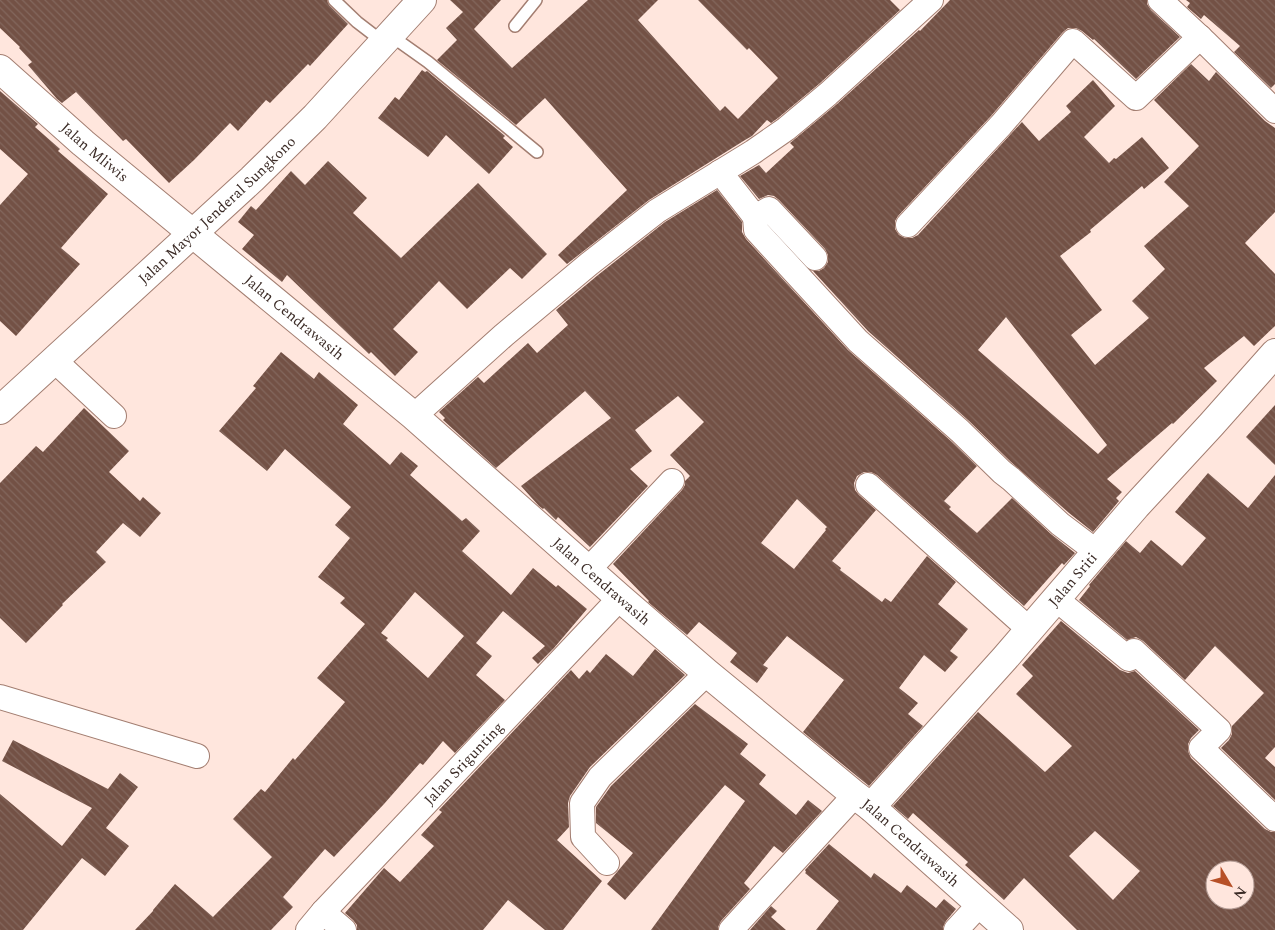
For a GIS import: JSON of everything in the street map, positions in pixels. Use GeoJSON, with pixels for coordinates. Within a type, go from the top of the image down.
{"type":"FeatureCollection","features":[{"type":"Feature","properties":{"kind":"main road","name":"Jalan Mayor Jenderal Sungkono"},"geometry":{"type":"LineString","coordinates":[[0,410],[252,179],[315,117],[422,0]]}},
{"type":"Feature","properties":{"kind":"main road","name":"Jalan Mliwis"},"geometry":{"type":"LineString","coordinates":[[0,69],[83,143],[193,233]]}},
{"type":"Feature","properties":{"kind":"main road","name":"Jalan Cendrawasih"},"geometry":{"type":"LineString","coordinates":[[193,233],[414,416],[620,598],[707,673],[863,801],[1009,930]]}},
{"type":"Feature","properties":{"kind":"main road","name":"Jalan Sriti"},"geometry":{"type":"LineString","coordinates":[[863,801],[1030,630],[1136,506],[1275,354]]}},
{"type":"Feature","properties":{"kind":"street"},"geometry":{"type":"LineString","coordinates":[[414,416],[504,335],[657,211],[753,152],[786,129],[828,94],[931,0]]}},
{"type":"Feature","properties":{"kind":"street"},"geometry":{"type":"LineString","coordinates":[[1160,0],[1275,111]]}},
{"type":"Feature","properties":{"kind":"street"},"geometry":{"type":"LineString","coordinates":[[908,225],[1001,125],[1073,41],[1136,98],[1200,37]]}},
{"type":"Feature","properties":{"kind":"street"},"geometry":{"type":"LineString","coordinates":[[720,172],[755,217],[756,230],[858,341],[953,424],[1002,472],[1011,478],[1060,524],[1097,552]]}},
{"type":"Feature","properties":{"kind":"street"},"geometry":{"type":"LineString","coordinates":[[755,217],[769,209],[815,258]]}},
{"type":"Feature","properties":{"kind":"street"},"geometry":{"type":"LineString","coordinates":[[54,360],[114,416]]}},
{"type":"Feature","properties":{"kind":"street"},"geometry":{"type":"LineString","coordinates":[[588,570],[672,481]]}},
{"type":"Feature","properties":{"kind":"street"},"geometry":{"type":"LineString","coordinates":[[868,485],[1030,630]]}},
{"type":"Feature","properties":{"kind":"street","name":"Jalan Srigunting"},"geometry":{"type":"LineString","coordinates":[[316,921],[620,598]]}},
{"type":"Feature","properties":{"kind":"street"},"geometry":{"type":"LineString","coordinates":[[1056,599],[1129,659],[1134,651],[1219,730],[1200,748],[1275,819]]}},
{"type":"Feature","properties":{"kind":"street"},"geometry":{"type":"LineString","coordinates":[[607,863],[584,837],[582,803],[600,777],[707,673]]}},
{"type":"Feature","properties":{"kind":"street"},"geometry":{"type":"LineString","coordinates":[[0,697],[196,756]]}},
{"type":"Feature","properties":{"kind":"street"},"geometry":{"type":"LineString","coordinates":[[731,930],[863,801]]}},
{"type":"Feature","properties":{"kind":"street"},"geometry":{"type":"LineString","coordinates":[[956,930],[980,904]]}},
{"type":"Feature","properties":{"kind":"street"},"geometry":{"type":"LineString","coordinates":[[316,921],[344,930]]}},
{"type":"Feature","properties":{"kind":"lane"},"geometry":{"type":"LineString","coordinates":[[334,0],[356,22],[428,62],[537,152]]}},
{"type":"Feature","properties":{"kind":"lane"},"geometry":{"type":"LineString","coordinates":[[515,26],[536,0]]}},
{"type":"Feature","properties":{"kind":"building"},"geometry":{"type":"Polygon","coordinates":[[[0,0],[327,0],[329,5],[348,24],[310,66],[308,64],[270,103],[266,100],[238,131],[230,123],[169,183],[126,139],[123,141],[76,92],[62,103],[57,99],[28,65],[32,62],[20,47],[0,28],[0,0]]]}},
{"type":"Feature","properties":{"kind":"building"},"geometry":{"type":"Polygon","coordinates":[[[450,0],[501,0],[474,29],[512,68],[588,0],[658,0],[638,20],[720,111],[725,106],[738,119],[778,78],[749,48],[747,50],[698,0],[890,0],[900,10],[819,84],[778,118],[771,123],[767,120],[752,136],[649,200],[567,264],[558,255],[627,190],[545,98],[516,125],[437,60],[457,40],[446,28],[463,12],[450,0]]]}},
{"type":"Feature","properties":{"kind":"building"},"geometry":{"type":"Polygon","coordinates":[[[950,0],[1147,0],[1151,10],[1180,37],[1136,79],[1094,39],[1076,28],[1068,28],[895,221],[895,229],[899,235],[905,238],[912,238],[918,235],[1022,122],[1039,141],[1071,112],[1066,106],[1093,80],[1115,106],[1084,137],[1109,163],[1142,137],[1169,168],[1144,189],[1142,186],[1090,230],[1091,232],[1060,256],[1102,310],[1071,335],[1095,365],[1149,318],[1132,301],[1165,269],[1144,246],[1189,206],[1164,182],[1199,146],[1154,100],[1191,64],[1209,81],[1216,72],[1265,121],[1275,128],[1275,212],[1245,243],[1275,274],[1275,326],[1254,346],[1244,336],[1204,368],[1217,381],[1173,424],[1107,479],[1122,492],[1116,498],[1119,501],[1093,532],[1011,462],[969,421],[868,331],[813,271],[819,271],[824,268],[828,262],[828,255],[825,249],[779,200],[774,196],[768,195],[759,199],[740,176],[759,165],[766,173],[794,147],[790,143],[920,31],[950,0]],[[1006,317],[978,350],[1098,454],[1107,445],[1006,317]]]}},
{"type":"Feature","properties":{"kind":"building"},"geometry":{"type":"Polygon","coordinates":[[[1186,0],[1275,0],[1275,84],[1271,88],[1234,52],[1240,46],[1204,15],[1201,19],[1187,7],[1190,3],[1186,0]]]}},
{"type":"Feature","properties":{"kind":"building"},"geometry":{"type":"Polygon","coordinates":[[[422,70],[427,71],[505,136],[503,138],[513,147],[489,174],[446,135],[428,157],[378,118],[395,97],[399,100],[422,70]]]}},
{"type":"Feature","properties":{"kind":"building"},"geometry":{"type":"Polygon","coordinates":[[[0,91],[38,124],[35,127],[60,149],[58,151],[108,194],[61,248],[80,264],[16,336],[0,321],[0,205],[28,174],[0,149],[0,91]]]}},
{"type":"Feature","properties":{"kind":"building"},"geometry":{"type":"Polygon","coordinates":[[[328,161],[367,198],[353,213],[401,258],[478,183],[547,254],[522,279],[510,268],[467,309],[439,281],[393,329],[418,352],[395,376],[371,352],[369,354],[287,275],[282,282],[242,249],[254,235],[238,222],[251,206],[256,210],[291,171],[305,185],[328,161]]]}},
{"type":"Feature","properties":{"kind":"building"},"geometry":{"type":"Polygon","coordinates":[[[717,190],[742,222],[742,232],[746,239],[848,350],[977,466],[944,501],[951,507],[949,509],[977,533],[1012,498],[1075,553],[1064,565],[1062,563],[1024,606],[877,475],[871,472],[864,472],[857,476],[854,483],[855,490],[876,510],[832,561],[841,568],[840,570],[882,602],[885,598],[891,602],[927,556],[956,582],[938,604],[968,629],[950,651],[958,657],[945,672],[924,655],[899,688],[918,703],[908,714],[923,726],[869,786],[803,732],[844,680],[787,636],[763,665],[768,668],[757,683],[730,662],[737,653],[699,622],[687,635],[648,602],[613,564],[682,490],[685,481],[690,476],[670,455],[704,422],[678,396],[635,430],[652,451],[630,469],[648,486],[590,547],[558,517],[556,520],[544,508],[539,506],[521,486],[611,418],[585,391],[496,468],[443,420],[445,418],[439,412],[478,377],[484,383],[528,343],[537,353],[568,325],[556,310],[665,222],[717,190]],[[797,499],[761,543],[794,569],[827,527],[797,499]]]}},
{"type":"Feature","properties":{"kind":"building"},"geometry":{"type":"Polygon","coordinates":[[[281,352],[314,379],[319,372],[358,405],[343,424],[390,465],[401,452],[418,466],[410,475],[462,521],[466,518],[480,531],[462,551],[511,595],[533,568],[556,587],[558,585],[587,609],[538,664],[532,658],[545,646],[503,611],[476,643],[492,656],[476,675],[505,700],[455,753],[443,741],[423,765],[420,763],[334,857],[325,849],[283,897],[293,907],[271,930],[135,930],[175,884],[213,917],[272,857],[233,819],[261,789],[265,792],[293,758],[295,760],[345,702],[317,678],[365,624],[340,603],[345,598],[318,577],[350,538],[335,525],[351,507],[285,449],[267,471],[219,431],[256,388],[253,386],[281,352]],[[415,592],[381,633],[388,638],[386,640],[428,678],[464,636],[415,592]]]}},
{"type":"Feature","properties":{"kind":"building"},"geometry":{"type":"Polygon","coordinates":[[[1275,405],[1275,465],[1246,437],[1275,405]]]}},
{"type":"Feature","properties":{"kind":"building"},"geometry":{"type":"Polygon","coordinates":[[[84,408],[129,451],[109,472],[140,501],[143,497],[161,513],[140,537],[123,523],[96,552],[106,562],[62,604],[26,643],[0,618],[0,483],[36,446],[43,452],[84,408]]]}},
{"type":"Feature","properties":{"kind":"building"},"geometry":{"type":"Polygon","coordinates":[[[1208,473],[1248,508],[1275,475],[1275,747],[1265,758],[1275,767],[1275,800],[1221,748],[1232,734],[1232,726],[1264,693],[1215,646],[1185,680],[1143,641],[1136,637],[1127,640],[1079,600],[1089,585],[1126,541],[1140,553],[1151,540],[1182,566],[1206,538],[1175,512],[1208,473]]]}},
{"type":"Feature","properties":{"kind":"building"},"geometry":{"type":"Polygon","coordinates":[[[1061,621],[1120,670],[1128,673],[1135,671],[1199,730],[1188,744],[1191,758],[1265,829],[1275,832],[1275,930],[1077,930],[1024,878],[1004,900],[965,865],[968,862],[913,813],[908,819],[893,806],[978,712],[1045,772],[1072,746],[1016,694],[1033,676],[1022,665],[1061,621]],[[1095,831],[1069,856],[1113,900],[1140,871],[1095,831]]]}},
{"type":"Feature","properties":{"kind":"building"},"geometry":{"type":"Polygon","coordinates":[[[655,649],[685,675],[590,767],[570,796],[568,803],[569,827],[557,840],[602,881],[563,930],[545,930],[508,900],[483,930],[357,930],[357,925],[345,913],[384,868],[400,882],[434,846],[421,835],[442,812],[439,810],[571,670],[579,679],[587,670],[590,673],[606,654],[633,676],[655,649]]]}},
{"type":"Feature","properties":{"kind":"building"},"geometry":{"type":"Polygon","coordinates":[[[695,704],[748,744],[740,754],[766,775],[759,784],[796,815],[808,800],[822,811],[783,853],[774,846],[744,883],[750,889],[721,921],[718,930],[651,930],[745,801],[725,785],[625,900],[607,884],[633,853],[596,823],[596,807],[611,786],[695,704]]]}},
{"type":"Feature","properties":{"kind":"building"},"geometry":{"type":"Polygon","coordinates":[[[13,740],[108,789],[120,773],[138,787],[106,828],[129,846],[105,876],[82,858],[23,930],[0,930],[0,794],[62,846],[92,808],[2,761],[13,740]]]}},
{"type":"Feature","properties":{"kind":"building"},"geometry":{"type":"Polygon","coordinates":[[[829,844],[871,878],[874,873],[901,893],[907,885],[936,908],[944,899],[956,909],[946,921],[943,930],[816,930],[839,901],[805,873],[805,870],[829,844]]]}},
{"type":"Feature","properties":{"kind":"building"},"geometry":{"type":"Polygon","coordinates":[[[771,906],[777,911],[771,917],[786,930],[750,930],[771,906]]]}}]}
